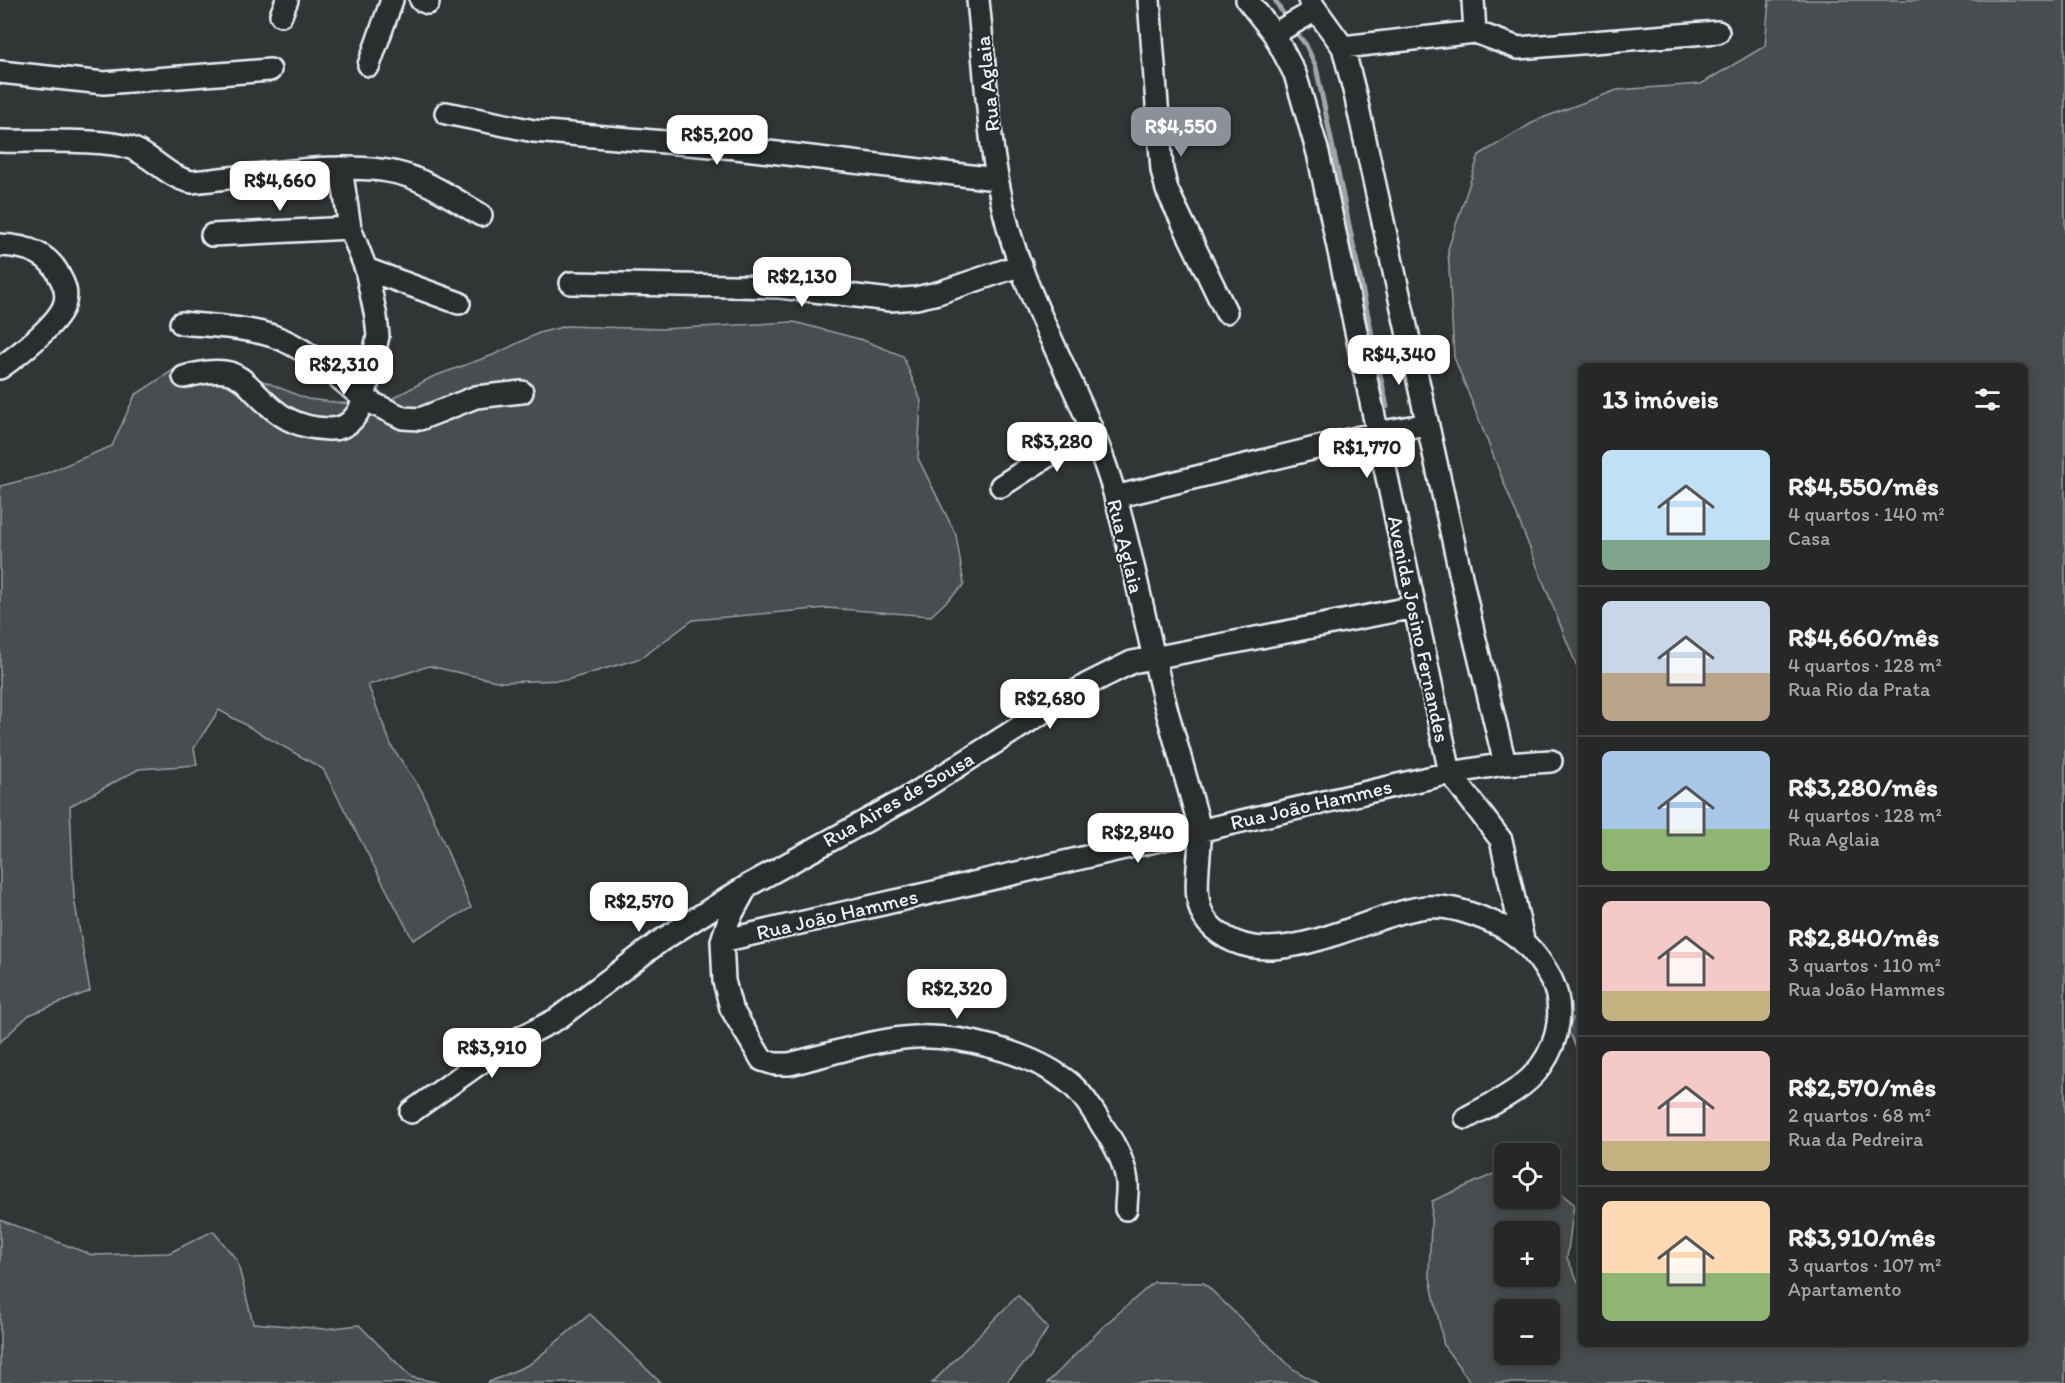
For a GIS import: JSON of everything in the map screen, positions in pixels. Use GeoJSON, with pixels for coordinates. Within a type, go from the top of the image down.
{"type":"FeatureCollection","features":[{"type":"Feature","properties":{"kind":"street"},"geometry":{"type":"LineString","coordinates":[[369,65],[392,0]]}},
{"type":"Feature","properties":{"kind":"street","name":"Rua Aglaia"},"geometry":{"type":"LineString","coordinates":[[978,0],[996,179],[1021,265],[1057,354],[1091,428],[1115,497],[1153,658],[1200,829],[1198,891],[1204,918],[1216,932],[1238,945],[1263,947],[1306,944],[1428,907],[1465,910],[1505,927],[1523,940]]}},
{"type":"Feature","properties":{"kind":"street"},"geometry":{"type":"LineString","coordinates":[[1149,0],[1162,170],[1167,190],[1226,312]]}},
{"type":"Feature","properties":{"kind":"street","name":"Avenida Josino Fernandes"},"geometry":{"type":"LineString","coordinates":[[1247,0],[1284,28],[1318,153],[1450,773],[1501,840],[1523,940]]}},
{"type":"Feature","properties":{"kind":"street"},"geometry":{"type":"LineString","coordinates":[[1473,0],[1474,32]]}},
{"type":"Feature","properties":{"kind":"street"},"geometry":{"type":"LineString","coordinates":[[1284,28],[1313,5],[1343,47],[1505,764]]}},
{"type":"Feature","properties":{"kind":"street"},"geometry":{"type":"LineString","coordinates":[[1343,47],[1474,32],[1518,48],[1718,32]]}},
{"type":"Feature","properties":{"kind":"street"},"geometry":{"type":"LineString","coordinates":[[0,72],[104,83],[270,70]]}},
{"type":"Feature","properties":{"kind":"street"},"geometry":{"type":"LineString","coordinates":[[446,113],[534,131],[736,148],[996,179]]}},
{"type":"Feature","properties":{"kind":"street"},"geometry":{"type":"LineString","coordinates":[[0,141],[108,144],[131,148],[176,177],[192,182],[341,168],[379,169],[407,175],[434,187],[481,215]]}},
{"type":"Feature","properties":{"kind":"street"},"geometry":{"type":"LineString","coordinates":[[184,377],[201,372],[230,373],[241,379],[270,408],[291,423],[308,428],[334,430],[346,426],[358,413],[364,399],[378,336],[373,295],[366,269],[350,228],[341,168]]}},
{"type":"Feature","properties":{"kind":"street"},"geometry":{"type":"LineString","coordinates":[[212,235],[350,228]]}},
{"type":"Feature","properties":{"kind":"street"},"geometry":{"type":"LineString","coordinates":[[0,245],[27,248],[44,255],[57,270],[66,288],[66,295],[60,313],[18,356],[0,368]]}},
{"type":"Feature","properties":{"kind":"street"},"geometry":{"type":"LineString","coordinates":[[571,283],[780,287],[890,300],[938,293],[1021,265]]}},
{"type":"Feature","properties":{"kind":"street"},"geometry":{"type":"LineString","coordinates":[[366,269],[459,303]]}},
{"type":"Feature","properties":{"kind":"street"},"geometry":{"type":"LineString","coordinates":[[182,323],[274,336],[305,352],[364,399],[403,418],[420,419],[476,397],[522,392]]}},
{"type":"Feature","properties":{"kind":"street"},"geometry":{"type":"LineString","coordinates":[[1115,497],[1377,433],[1427,424]]}},
{"type":"Feature","properties":{"kind":"street"},"geometry":{"type":"LineString","coordinates":[[1001,486],[1091,428]]}},
{"type":"Feature","properties":{"kind":"street","name":"Rua Aires de Sousa"},"geometry":{"type":"LineString","coordinates":[[411,1112],[501,1048],[557,1019],[659,942],[747,886],[906,799],[1086,685],[1132,663],[1153,658],[1415,607]]}},
{"type":"Feature","properties":{"kind":"street","name":"Rua João Hammes"},"geometry":{"type":"LineString","coordinates":[[722,941],[1450,773],[1505,764],[1551,761]]}},
{"type":"Feature","properties":{"kind":"street"},"geometry":{"type":"LineString","coordinates":[[747,886],[729,919],[722,941],[724,981],[731,1008],[762,1060],[776,1064],[789,1064],[913,1037],[942,1038],[985,1044],[1016,1054],[1066,1080],[1085,1099],[1114,1143],[1122,1163],[1127,1181],[1126,1209]]}},
{"type":"Feature","properties":{"kind":"street"},"geometry":{"type":"LineString","coordinates":[[1466,1118],[1523,1086],[1540,1066],[1553,1045],[1559,1022],[1557,992],[1547,972],[1523,940]]}},
{"type":"Feature","properties":{"kind":"shaded area"},"geometry":{"type":"Polygon","coordinates":[[[1769,0],[2065,0],[2065,1383],[1471,1383],[1444,1346],[1429,1273],[1432,1201],[1494,1174],[1494,1209],[1560,1209],[1560,1193],[1574,1204],[1567,1258],[1578,1282],[1578,1347],[2028,1347],[2028,363],[1578,363],[1578,669],[1454,357],[1448,249],[1479,155],[1537,120],[1617,90],[1701,84],[1765,46],[1769,0]]]}},
{"type":"Feature","properties":{"kind":"shaded area"},"geometry":{"type":"Polygon","coordinates":[[[794,322],[863,340],[903,356],[921,401],[918,458],[956,535],[964,585],[931,616],[827,608],[693,620],[641,658],[567,680],[501,682],[429,666],[368,685],[392,747],[422,791],[471,908],[413,940],[323,769],[219,710],[194,748],[197,765],[139,769],[70,806],[74,898],[90,991],[29,1015],[0,1042],[0,486],[39,476],[112,446],[135,395],[178,367],[244,373],[307,399],[377,407],[432,377],[493,355],[539,333],[566,326],[661,329],[794,322]]]}},
{"type":"Feature","properties":{"kind":"shaded area"},"geometry":{"type":"Polygon","coordinates":[[[1578,1009],[1578,1053],[1568,1029],[1578,1009]]]}},
{"type":"Feature","properties":{"kind":"shaded area"},"geometry":{"type":"Polygon","coordinates":[[[0,1220],[92,1255],[169,1253],[213,1231],[237,1260],[253,1323],[325,1329],[359,1325],[411,1377],[440,1383],[0,1383],[0,1220]]]}},
{"type":"Feature","properties":{"kind":"shaded area"},"geometry":{"type":"Polygon","coordinates":[[[1154,1282],[1204,1283],[1293,1369],[1317,1383],[1047,1383],[1107,1323],[1154,1282]]]}},
{"type":"Feature","properties":{"kind":"shaded area"},"geometry":{"type":"Polygon","coordinates":[[[1018,1295],[1048,1328],[1030,1357],[1006,1383],[932,1383],[1018,1295]]]}},
{"type":"Feature","properties":{"kind":"shaded area"},"geometry":{"type":"Polygon","coordinates":[[[590,1314],[661,1383],[487,1383],[530,1364],[590,1314]]]}},
{"type":"Feature","properties":{"kind":"waterway"},"geometry":{"type":"LineString","coordinates":[[1275,0],[1288,22]]}},
{"type":"Feature","properties":{"kind":"waterway"},"geometry":{"type":"LineString","coordinates":[[1294,30],[1306,45],[1316,67],[1387,407]]}}]}
